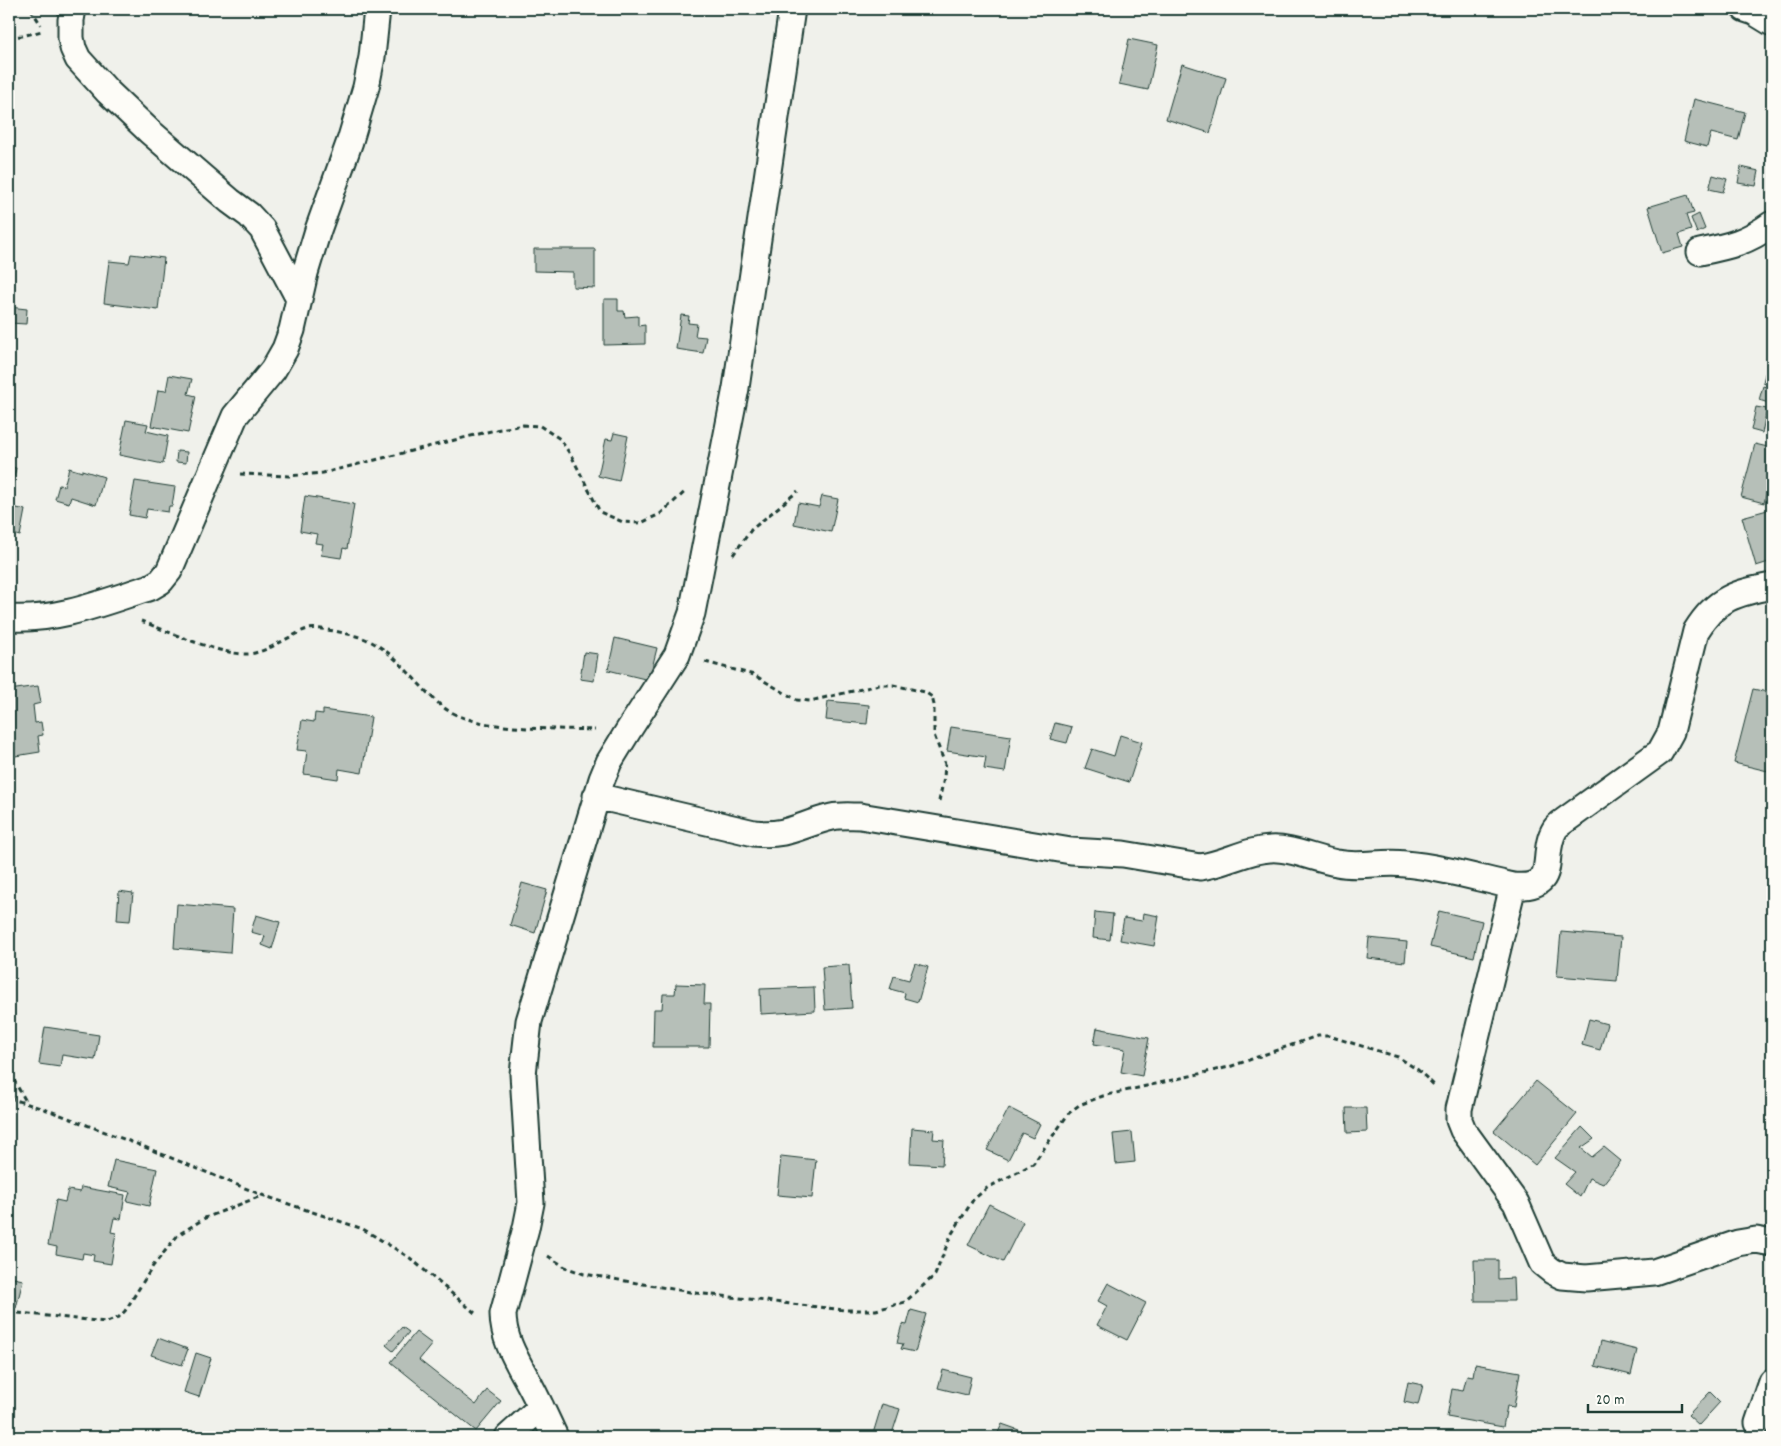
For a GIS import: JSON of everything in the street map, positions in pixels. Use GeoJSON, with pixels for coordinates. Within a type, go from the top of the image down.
{"type":"FeatureCollection","features":[{"type":"Feature","properties":{"kind":"street"},"geometry":{"type":"LineString","coordinates":[[73,9],[71,38],[78,59],[108,92],[149,131],[230,201],[249,215],[262,229],[299,299]]}},
{"type":"Feature","properties":{"kind":"street"},"geometry":{"type":"LineString","coordinates":[[9,618],[42,618],[65,615],[151,587],[169,571],[236,416],[273,370],[285,349],[292,330],[318,230],[350,141],[366,87],[372,57],[377,9]]}},
{"type":"Feature","properties":{"kind":"street"},"geometry":{"type":"LineString","coordinates":[[554,1437],[507,1339],[503,1314],[531,1203],[523,1074],[529,1021],[596,796],[610,762],[676,655],[692,613],[736,388],[792,9]]}},
{"type":"Feature","properties":{"kind":"street"},"geometry":{"type":"LineString","coordinates":[[1745,9],[1772,23]]}},
{"type":"Feature","properties":{"kind":"street"},"geometry":{"type":"LineString","coordinates":[[1700,252],[1734,245],[1760,233],[1772,224]]}},
{"type":"Feature","properties":{"kind":"street"},"geometry":{"type":"LineString","coordinates":[[596,796],[735,829],[770,835],[785,833],[831,818],[860,816],[1072,851],[1134,855],[1200,867],[1210,866],[1271,848],[1338,864],[1402,863],[1420,865],[1523,887],[1534,885],[1544,876],[1547,871],[1555,830],[1564,821],[1660,752],[1671,732],[1696,630],[1704,617],[1729,597],[1742,592],[1772,586]]}},
{"type":"Feature","properties":{"kind":"street"},"geometry":{"type":"LineString","coordinates":[[1512,886],[1459,1109],[1459,1120],[1464,1130],[1516,1203],[1542,1263],[1552,1272],[1562,1276],[1586,1278],[1654,1272],[1738,1243],[1756,1240],[1772,1244]]}},
{"type":"Feature","properties":{"kind":"street"},"geometry":{"type":"LineString","coordinates":[[1758,1423],[1772,1382]]}},
{"type":"Feature","properties":{"kind":"street"},"geometry":{"type":"LineString","coordinates":[[508,1437],[541,1407]]}},
{"type":"Feature","properties":{"kind":"path"},"geometry":{"type":"LineString","coordinates":[[30,9],[45,30]]}},
{"type":"Feature","properties":{"kind":"path"},"geometry":{"type":"LineString","coordinates":[[211,473],[290,476],[323,473],[495,430],[523,425],[540,426],[560,439],[572,457],[600,512],[623,522],[641,523],[660,514],[688,489]]}},
{"type":"Feature","properties":{"kind":"path"},"geometry":{"type":"LineString","coordinates":[[728,563],[751,530],[798,491]]}},
{"type":"Feature","properties":{"kind":"path"},"geometry":{"type":"LineString","coordinates":[[98,604],[231,653],[248,654],[262,651],[307,629],[326,630],[368,639],[389,655],[444,708],[468,719],[486,724],[507,726],[628,731]]}},
{"type":"Feature","properties":{"kind":"path"},"geometry":{"type":"LineString","coordinates":[[676,655],[754,675],[797,700],[810,701],[879,685],[893,685],[925,692],[932,697],[934,704],[934,735],[945,764],[934,829]]}},
{"type":"Feature","properties":{"kind":"path"},"geometry":{"type":"LineString","coordinates":[[526,1228],[552,1260],[584,1274],[696,1293],[844,1310],[876,1310],[905,1302],[935,1275],[951,1235],[972,1200],[987,1188],[1033,1164],[1068,1113],[1079,1105],[1103,1096],[1229,1066],[1302,1040],[1317,1036],[1328,1036],[1398,1057],[1418,1070],[1459,1109]]}},
{"type":"Feature","properties":{"kind":"path"},"geometry":{"type":"LineString","coordinates":[[9,1072],[27,1103]]}},
{"type":"Feature","properties":{"kind":"path"},"geometry":{"type":"LineString","coordinates":[[9,1098],[142,1146],[262,1195],[362,1229],[410,1258],[507,1339]]}},
{"type":"Feature","properties":{"kind":"path"},"geometry":{"type":"LineString","coordinates":[[9,1312],[107,1322],[113,1321],[125,1310],[153,1266],[178,1235],[205,1218],[262,1195]]}},
{"type":"Feature","properties":{"kind":"building"},"geometry":{"type":"Polygon","coordinates":[[[1129,39],[1158,45],[1148,90],[1119,84],[1129,39]]]}},
{"type":"Feature","properties":{"kind":"building"},"geometry":{"type":"Polygon","coordinates":[[[1182,64],[1226,78],[1210,133],[1166,119],[1182,64]]]}},
{"type":"Feature","properties":{"kind":"building"},"geometry":{"type":"Polygon","coordinates":[[[1694,99],[1745,112],[1738,140],[1711,133],[1707,147],[1684,141],[1694,99]]]}},
{"type":"Feature","properties":{"kind":"building"},"geometry":{"type":"Polygon","coordinates":[[[1741,167],[1759,171],[1756,186],[1738,183],[1741,167]]]}},
{"type":"Feature","properties":{"kind":"building"},"geometry":{"type":"Polygon","coordinates":[[[1713,175],[1727,179],[1723,192],[1709,189],[1713,175]]]}},
{"type":"Feature","properties":{"kind":"building"},"geometry":{"type":"Polygon","coordinates":[[[1688,195],[1694,213],[1686,215],[1691,230],[1679,234],[1683,247],[1662,253],[1648,207],[1688,195]]]}},
{"type":"Feature","properties":{"kind":"building"},"geometry":{"type":"Polygon","coordinates":[[[1699,214],[1705,229],[1697,233],[1691,218],[1699,214]]]}},
{"type":"Feature","properties":{"kind":"building"},"geometry":{"type":"Polygon","coordinates":[[[534,249],[595,249],[595,288],[573,287],[573,272],[534,271],[534,249]]]}},
{"type":"Feature","properties":{"kind":"building"},"geometry":{"type":"Polygon","coordinates":[[[131,254],[164,258],[158,310],[104,303],[109,261],[129,263],[131,254]]]}},
{"type":"Feature","properties":{"kind":"building"},"geometry":{"type":"Polygon","coordinates":[[[604,299],[618,299],[618,311],[624,311],[625,317],[638,316],[638,326],[645,325],[645,344],[604,345],[604,299]]]}},
{"type":"Feature","properties":{"kind":"building"},"geometry":{"type":"Polygon","coordinates":[[[9,307],[27,309],[26,324],[9,323],[9,307]]]}},
{"type":"Feature","properties":{"kind":"building"},"geometry":{"type":"Polygon","coordinates":[[[681,315],[689,316],[688,323],[697,324],[695,336],[706,337],[703,353],[676,349],[681,315]]]}},
{"type":"Feature","properties":{"kind":"building"},"geometry":{"type":"Polygon","coordinates":[[[1769,359],[1772,360],[1772,385],[1763,382],[1769,359]]]}},
{"type":"Feature","properties":{"kind":"building"},"geometry":{"type":"Polygon","coordinates":[[[169,375],[192,379],[188,394],[196,396],[188,433],[151,426],[158,390],[166,391],[169,375]]]}},
{"type":"Feature","properties":{"kind":"building"},"geometry":{"type":"Polygon","coordinates":[[[1763,386],[1772,389],[1772,404],[1759,400],[1763,386]]]}},
{"type":"Feature","properties":{"kind":"building"},"geometry":{"type":"Polygon","coordinates":[[[1756,407],[1767,409],[1762,433],[1751,430],[1756,407]]]}},
{"type":"Feature","properties":{"kind":"building"},"geometry":{"type":"Polygon","coordinates":[[[126,420],[148,424],[146,431],[168,436],[163,464],[119,455],[126,420]]]}},
{"type":"Feature","properties":{"kind":"building"},"geometry":{"type":"Polygon","coordinates":[[[614,433],[628,436],[619,481],[598,476],[606,439],[612,440],[614,433]]]}},
{"type":"Feature","properties":{"kind":"building"},"geometry":{"type":"Polygon","coordinates":[[[1755,444],[1772,448],[1772,471],[1764,503],[1741,497],[1755,444]]]}},
{"type":"Feature","properties":{"kind":"building"},"geometry":{"type":"Polygon","coordinates":[[[177,451],[187,452],[186,463],[176,462],[177,451]]]}},
{"type":"Feature","properties":{"kind":"building"},"geometry":{"type":"Polygon","coordinates":[[[9,467],[16,468],[9,501],[9,467]]]}},
{"type":"Feature","properties":{"kind":"building"},"geometry":{"type":"Polygon","coordinates":[[[69,468],[104,477],[96,505],[71,497],[69,503],[55,499],[59,485],[64,486],[69,468]]]}},
{"type":"Feature","properties":{"kind":"building"},"geometry":{"type":"Polygon","coordinates":[[[135,481],[175,487],[172,506],[169,506],[168,512],[147,509],[145,518],[129,515],[135,481]]]}},
{"type":"Feature","properties":{"kind":"building"},"geometry":{"type":"Polygon","coordinates":[[[305,496],[354,504],[347,549],[343,548],[341,558],[321,555],[323,544],[315,543],[317,534],[300,531],[305,496]]]}},
{"type":"Feature","properties":{"kind":"building"},"geometry":{"type":"Polygon","coordinates":[[[822,496],[838,499],[831,532],[794,524],[798,503],[819,507],[822,496]]]}},
{"type":"Feature","properties":{"kind":"building"},"geometry":{"type":"Polygon","coordinates":[[[9,506],[25,510],[20,536],[9,533],[9,506]]]}},
{"type":"Feature","properties":{"kind":"building"},"geometry":{"type":"Polygon","coordinates":[[[1771,509],[1772,561],[1756,566],[1742,517],[1771,509]]]}},
{"type":"Feature","properties":{"kind":"building"},"geometry":{"type":"Polygon","coordinates":[[[615,638],[657,648],[649,680],[608,670],[615,638]]]}},
{"type":"Feature","properties":{"kind":"building"},"geometry":{"type":"Polygon","coordinates":[[[584,652],[598,654],[594,681],[580,679],[584,652]]]}},
{"type":"Feature","properties":{"kind":"building"},"geometry":{"type":"Polygon","coordinates":[[[38,686],[41,703],[33,705],[35,723],[41,722],[43,735],[38,736],[40,752],[9,757],[9,690],[38,686]]]}},
{"type":"Feature","properties":{"kind":"building"},"geometry":{"type":"Polygon","coordinates":[[[1753,689],[1772,693],[1772,772],[1734,763],[1753,689]]]}},
{"type":"Feature","properties":{"kind":"building"},"geometry":{"type":"Polygon","coordinates":[[[828,701],[869,705],[867,724],[826,720],[828,701]]]}},
{"type":"Feature","properties":{"kind":"building"},"geometry":{"type":"Polygon","coordinates":[[[323,710],[371,717],[362,773],[339,769],[338,779],[304,774],[307,751],[297,750],[302,720],[314,722],[315,713],[323,714],[323,710]]]}},
{"type":"Feature","properties":{"kind":"building"},"geometry":{"type":"Polygon","coordinates":[[[1055,723],[1072,727],[1067,743],[1050,739],[1055,723]]]}},
{"type":"Feature","properties":{"kind":"building"},"geometry":{"type":"Polygon","coordinates":[[[951,727],[1011,736],[1005,772],[984,769],[986,757],[947,751],[951,727]]]}},
{"type":"Feature","properties":{"kind":"building"},"geometry":{"type":"Polygon","coordinates":[[[1120,735],[1142,742],[1129,782],[1085,768],[1092,749],[1114,756],[1120,735]]]}},
{"type":"Feature","properties":{"kind":"building"},"geometry":{"type":"Polygon","coordinates":[[[522,883],[547,890],[535,933],[510,925],[522,883]]]}},
{"type":"Feature","properties":{"kind":"building"},"geometry":{"type":"Polygon","coordinates":[[[119,891],[133,893],[130,921],[117,920],[119,891]]]}},
{"type":"Feature","properties":{"kind":"building"},"geometry":{"type":"Polygon","coordinates":[[[177,904],[233,909],[230,953],[174,948],[177,904]]]}},
{"type":"Feature","properties":{"kind":"building"},"geometry":{"type":"Polygon","coordinates":[[[1439,911],[1482,921],[1474,957],[1430,947],[1439,911]]]}},
{"type":"Feature","properties":{"kind":"building"},"geometry":{"type":"Polygon","coordinates":[[[1095,912],[1113,914],[1110,940],[1093,938],[1095,912]]]}},
{"type":"Feature","properties":{"kind":"building"},"geometry":{"type":"Polygon","coordinates":[[[1143,913],[1159,916],[1154,946],[1120,940],[1124,918],[1142,921],[1143,913]]]}},
{"type":"Feature","properties":{"kind":"building"},"geometry":{"type":"Polygon","coordinates":[[[256,915],[280,922],[272,949],[262,945],[265,936],[251,932],[256,915]]]}},
{"type":"Feature","properties":{"kind":"building"},"geometry":{"type":"Polygon","coordinates":[[[1561,932],[1621,937],[1617,981],[1557,976],[1561,932]]]}},
{"type":"Feature","properties":{"kind":"building"},"geometry":{"type":"Polygon","coordinates":[[[1369,938],[1407,942],[1405,962],[1367,958],[1369,938]]]}},
{"type":"Feature","properties":{"kind":"building"},"geometry":{"type":"Polygon","coordinates":[[[915,963],[928,967],[918,1002],[904,998],[905,993],[890,989],[894,976],[909,980],[915,963]]]}},
{"type":"Feature","properties":{"kind":"building"},"geometry":{"type":"Polygon","coordinates":[[[849,965],[852,1008],[825,1010],[822,967],[849,965]]]}},
{"type":"Feature","properties":{"kind":"building"},"geometry":{"type":"Polygon","coordinates":[[[676,984],[705,985],[704,1004],[710,1004],[709,1047],[653,1047],[654,1009],[662,1009],[663,994],[675,994],[676,984]]]}},
{"type":"Feature","properties":{"kind":"building"},"geometry":{"type":"Polygon","coordinates":[[[814,987],[815,1011],[761,1014],[760,989],[814,987]]]}},
{"type":"Feature","properties":{"kind":"building"},"geometry":{"type":"Polygon","coordinates":[[[1589,1019],[1607,1024],[1600,1050],[1582,1045],[1589,1019]]]}},
{"type":"Feature","properties":{"kind":"building"},"geometry":{"type":"Polygon","coordinates":[[[45,1027],[99,1035],[95,1060],[62,1055],[60,1067],[39,1064],[45,1027]]]}},
{"type":"Feature","properties":{"kind":"building"},"geometry":{"type":"Polygon","coordinates":[[[1097,1028],[1149,1038],[1142,1076],[1121,1072],[1125,1049],[1094,1044],[1097,1028]]]}},
{"type":"Feature","properties":{"kind":"building"},"geometry":{"type":"Polygon","coordinates":[[[1536,1081],[1577,1114],[1535,1165],[1494,1131],[1536,1081]]]}},
{"type":"Feature","properties":{"kind":"building"},"geometry":{"type":"Polygon","coordinates":[[[1009,1108],[1040,1124],[1033,1138],[1022,1133],[1008,1160],[987,1150],[1009,1108]]]}},
{"type":"Feature","properties":{"kind":"building"},"geometry":{"type":"Polygon","coordinates":[[[1346,1108],[1366,1108],[1367,1132],[1347,1133],[1346,1108]]]}},
{"type":"Feature","properties":{"kind":"building"},"geometry":{"type":"Polygon","coordinates":[[[1582,1127],[1594,1139],[1581,1148],[1592,1157],[1604,1147],[1621,1161],[1603,1184],[1589,1178],[1580,1197],[1564,1184],[1575,1172],[1555,1158],[1582,1127]]]}},
{"type":"Feature","properties":{"kind":"building"},"geometry":{"type":"Polygon","coordinates":[[[912,1128],[934,1130],[933,1139],[944,1140],[942,1165],[910,1163],[912,1128]]]}},
{"type":"Feature","properties":{"kind":"building"},"geometry":{"type":"Polygon","coordinates":[[[1132,1132],[1135,1162],[1116,1164],[1113,1134],[1132,1132]]]}},
{"type":"Feature","properties":{"kind":"building"},"geometry":{"type":"Polygon","coordinates":[[[781,1156],[816,1160],[812,1198],[777,1195],[781,1156]]]}},
{"type":"Feature","properties":{"kind":"building"},"geometry":{"type":"Polygon","coordinates":[[[114,1160],[157,1169],[149,1206],[127,1201],[130,1192],[108,1187],[114,1160]]]}},
{"type":"Feature","properties":{"kind":"building"},"geometry":{"type":"Polygon","coordinates":[[[81,1187],[125,1195],[121,1219],[114,1218],[111,1232],[116,1233],[111,1264],[93,1261],[94,1255],[83,1253],[82,1259],[56,1254],[57,1247],[48,1245],[56,1200],[65,1202],[68,1190],[80,1192],[81,1187]]]}},
{"type":"Feature","properties":{"kind":"building"},"geometry":{"type":"Polygon","coordinates":[[[989,1204],[1023,1222],[1003,1262],[968,1245],[989,1204]]]}},
{"type":"Feature","properties":{"kind":"building"},"geometry":{"type":"Polygon","coordinates":[[[1474,1260],[1498,1260],[1498,1279],[1513,1278],[1514,1301],[1475,1301],[1474,1260]]]}},
{"type":"Feature","properties":{"kind":"building"},"geometry":{"type":"Polygon","coordinates":[[[9,1277],[23,1280],[16,1308],[9,1306],[9,1277]]]}},
{"type":"Feature","properties":{"kind":"building"},"geometry":{"type":"Polygon","coordinates":[[[1108,1283],[1146,1303],[1127,1340],[1097,1325],[1107,1306],[1098,1301],[1108,1283]]]}},
{"type":"Feature","properties":{"kind":"building"},"geometry":{"type":"Polygon","coordinates":[[[911,1310],[926,1314],[915,1352],[901,1349],[903,1344],[897,1343],[902,1324],[907,1325],[911,1310]]]}},
{"type":"Feature","properties":{"kind":"building"},"geometry":{"type":"Polygon","coordinates":[[[402,1327],[409,1332],[393,1351],[386,1345],[402,1327]]]}},
{"type":"Feature","properties":{"kind":"building"},"geometry":{"type":"Polygon","coordinates":[[[416,1332],[432,1344],[419,1360],[476,1405],[487,1390],[501,1401],[476,1431],[391,1362],[416,1332]]]}},
{"type":"Feature","properties":{"kind":"building"},"geometry":{"type":"Polygon","coordinates":[[[158,1338],[188,1349],[182,1365],[151,1355],[158,1338]]]}},
{"type":"Feature","properties":{"kind":"building"},"geometry":{"type":"Polygon","coordinates":[[[1601,1341],[1637,1350],[1631,1375],[1595,1366],[1601,1341]]]}},
{"type":"Feature","properties":{"kind":"building"},"geometry":{"type":"Polygon","coordinates":[[[196,1353],[211,1358],[199,1397],[184,1392],[196,1353]]]}},
{"type":"Feature","properties":{"kind":"building"},"geometry":{"type":"Polygon","coordinates":[[[1475,1364],[1520,1372],[1514,1407],[1507,1406],[1503,1427],[1447,1417],[1452,1389],[1463,1391],[1467,1375],[1473,1376],[1475,1364]]]}},
{"type":"Feature","properties":{"kind":"building"},"geometry":{"type":"Polygon","coordinates":[[[943,1370],[971,1377],[967,1395],[938,1388],[943,1370]]]}},
{"type":"Feature","properties":{"kind":"building"},"geometry":{"type":"Polygon","coordinates":[[[1408,1382],[1423,1385],[1418,1405],[1404,1402],[1408,1382]]]}},
{"type":"Feature","properties":{"kind":"building"},"geometry":{"type":"Polygon","coordinates":[[[1710,1392],[1720,1402],[1699,1425],[1688,1415],[1710,1392]]]}},
{"type":"Feature","properties":{"kind":"building"},"geometry":{"type":"Polygon","coordinates":[[[882,1404],[900,1409],[891,1437],[872,1437],[882,1404]]]}},
{"type":"Feature","properties":{"kind":"building"},"geometry":{"type":"Polygon","coordinates":[[[1002,1424],[1019,1430],[1016,1437],[996,1437],[1002,1424]]]}},
{"type":"Feature","properties":{"kind":"building"},"geometry":{"type":"Polygon","coordinates":[[[329,1431],[338,1437],[325,1437],[329,1431]]]}}]}
